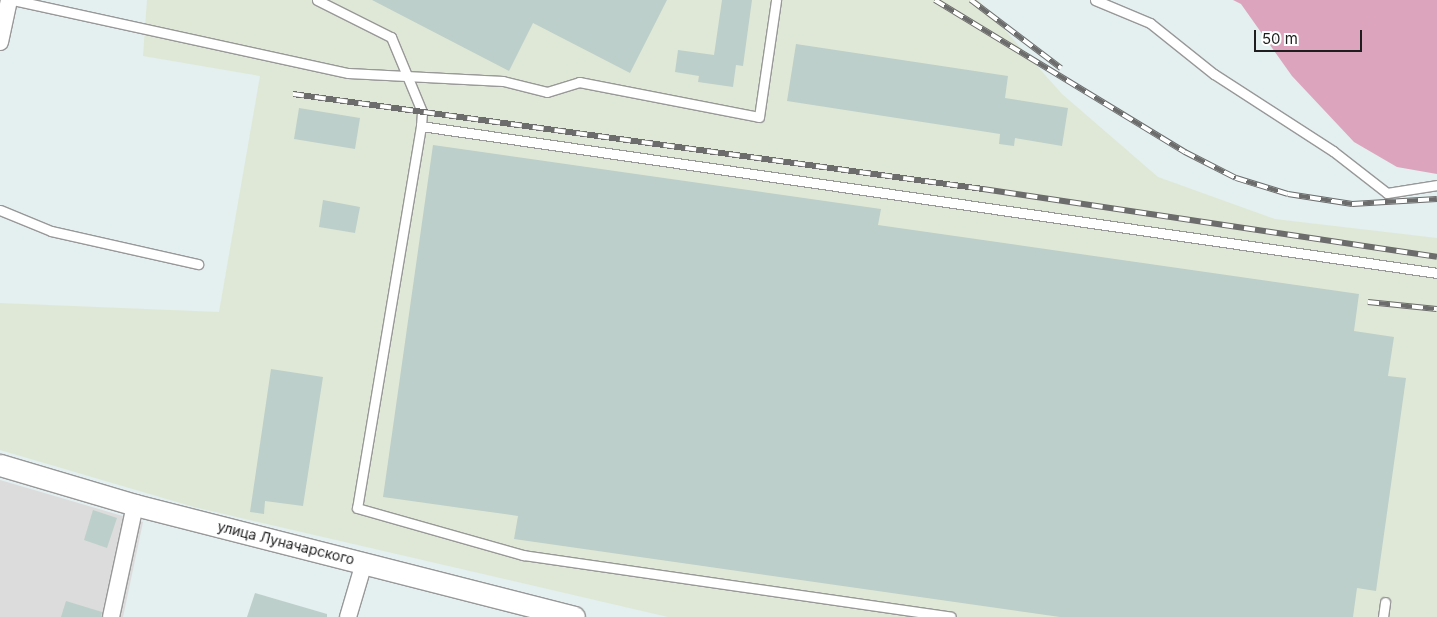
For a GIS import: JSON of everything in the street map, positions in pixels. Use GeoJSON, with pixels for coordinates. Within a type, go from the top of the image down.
{"type":"FeatureCollection","features":[{"type":"Feature","properties":{"kind":"street"},"geometry":{"type":"LineString","coordinates":[[0,42],[11,0]]}},
{"type":"Feature","properties":{"kind":"street","name":"улица Луначарского"},"geometry":{"type":"LineString","coordinates":[[0,465],[135,505],[574,617]]}},
{"type":"Feature","properties":{"kind":"street"},"geometry":{"type":"LineString","coordinates":[[111,617],[135,505]]}},
{"type":"Feature","properties":{"kind":"street"},"geometry":{"type":"LineString","coordinates":[[348,617],[364,563]]}},
{"type":"Feature","properties":{"kind":"lane"},"geometry":{"type":"LineString","coordinates":[[11,0],[348,74],[502,81],[547,92],[579,82],[759,117],[776,0]]}},
{"type":"Feature","properties":{"kind":"lane"},"geometry":{"type":"LineString","coordinates":[[317,0],[391,37],[422,112],[357,508],[523,555],[951,617]]}},
{"type":"Feature","properties":{"kind":"lane"},"geometry":{"type":"LineString","coordinates":[[1095,0],[1150,23],[1214,74],[1333,151],[1387,193],[1437,185]]}},
{"type":"Feature","properties":{"kind":"lane"},"geometry":{"type":"LineString","coordinates":[[421,126],[1437,272]]}},
{"type":"Feature","properties":{"kind":"lane"},"geometry":{"type":"LineString","coordinates":[[0,210],[51,230],[198,264]]}},
{"type":"Feature","properties":{"kind":"lane"},"geometry":{"type":"LineString","coordinates":[[1383,617],[1385,602]]}},
{"type":"Feature","properties":{"kind":"shaded area"},"geometry":{"type":"Polygon","coordinates":[[[147,0],[978,0],[1062,94],[1158,177],[1275,219],[1437,238],[1437,617],[668,617],[194,507],[0,450],[0,303],[219,312],[260,76],[143,56],[147,0]]]}},
{"type":"Feature","properties":{"kind":"shaded area"},"geometry":{"type":"Polygon","coordinates":[[[1233,0],[1437,0],[1437,174],[1397,167],[1354,142],[1292,76],[1241,4],[1233,0]]]}},
{"type":"Feature","properties":{"kind":"shaded area"},"geometry":{"type":"Polygon","coordinates":[[[0,480],[143,522],[123,617],[0,617],[0,480]]]}},
{"type":"Feature","properties":{"kind":"building"},"geometry":{"type":"Polygon","coordinates":[[[372,0],[667,0],[630,73],[533,23],[509,71],[372,0]]]}},
{"type":"Feature","properties":{"kind":"building"},"geometry":{"type":"Polygon","coordinates":[[[722,0],[752,0],[743,66],[736,65],[733,87],[698,82],[699,76],[675,72],[678,50],[714,55],[722,0]]]}},
{"type":"Feature","properties":{"kind":"building"},"geometry":{"type":"Polygon","coordinates":[[[796,44],[1008,76],[1005,98],[1068,108],[1062,146],[1015,138],[1014,146],[999,144],[1000,134],[787,101],[796,44]]]}},
{"type":"Feature","properties":{"kind":"building"},"geometry":{"type":"Polygon","coordinates":[[[299,108],[360,118],[355,149],[294,139],[299,108]]]}},
{"type":"Feature","properties":{"kind":"building"},"geometry":{"type":"Polygon","coordinates":[[[433,145],[881,209],[878,225],[1359,294],[1354,331],[1394,337],[1388,376],[1406,378],[1376,591],[1357,588],[1353,617],[1060,617],[514,539],[518,516],[383,497],[433,145]]]}},
{"type":"Feature","properties":{"kind":"building"},"geometry":{"type":"Polygon","coordinates":[[[323,200],[360,207],[355,233],[319,227],[323,200]]]}},
{"type":"Feature","properties":{"kind":"building"},"geometry":{"type":"Polygon","coordinates":[[[271,369],[323,377],[303,506],[265,501],[264,514],[250,512],[271,369]]]}},
{"type":"Feature","properties":{"kind":"building"},"geometry":{"type":"Polygon","coordinates":[[[93,510],[117,518],[107,548],[84,540],[93,510]]]}},
{"type":"Feature","properties":{"kind":"building"},"geometry":{"type":"Polygon","coordinates":[[[255,593],[327,614],[327,617],[247,617],[255,593]]]}},
{"type":"Feature","properties":{"kind":"building"},"geometry":{"type":"Polygon","coordinates":[[[66,601],[102,612],[101,617],[61,617],[66,601]]]}},
{"type":"Feature","properties":{"kind":"railway"},"geometry":{"type":"LineString","coordinates":[[935,0],[1185,152],[1236,178],[1288,194],[1352,204],[1437,199]]}},
{"type":"Feature","properties":{"kind":"railway"},"geometry":{"type":"LineString","coordinates":[[971,0],[1061,68]]}},
{"type":"Feature","properties":{"kind":"railway"},"geometry":{"type":"LineString","coordinates":[[293,94],[983,189],[1437,257]]}},
{"type":"Feature","properties":{"kind":"railway"},"geometry":{"type":"LineString","coordinates":[[1368,302],[1437,309]]}}]}
